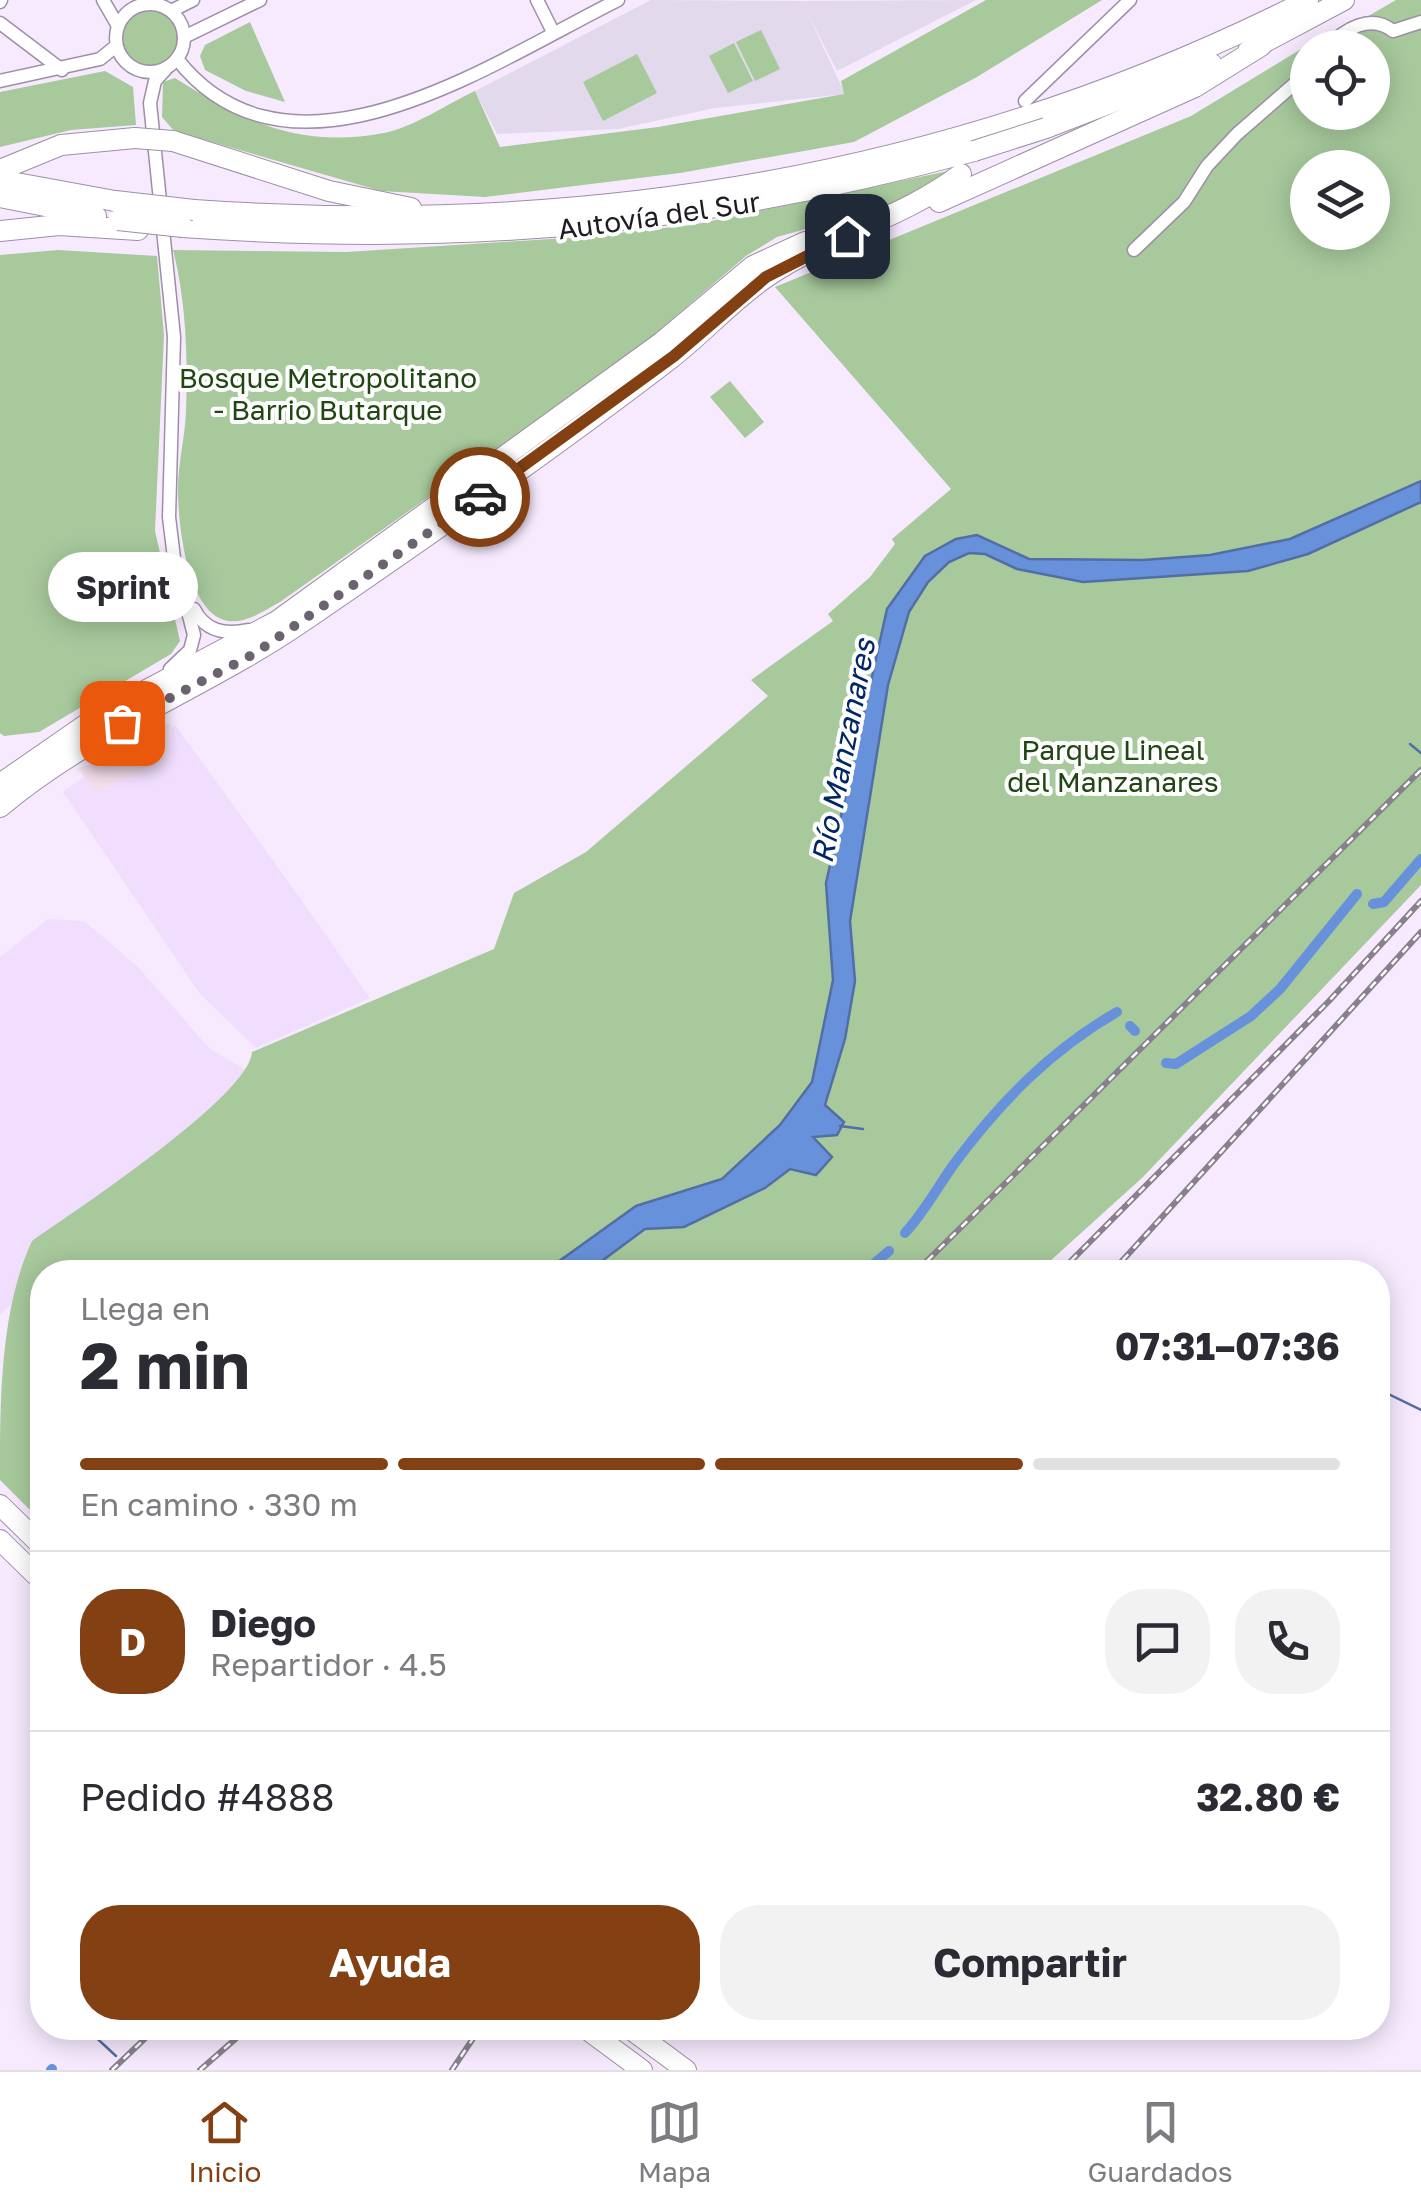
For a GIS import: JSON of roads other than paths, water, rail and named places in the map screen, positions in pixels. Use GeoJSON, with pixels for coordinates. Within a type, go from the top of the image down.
{"type":"FeatureCollection","features":[{"type":"Feature","properties":{"kind":"highway","name":"Autovía del Sur"},"geometry":{"type":"LineString","coordinates":[[0,197],[115,216],[189,218],[557,212],[812,176],[974,134],[1152,71],[1308,0]]}},
{"type":"Feature","properties":{"kind":"highway","name":"Autovía del Sur"},"geometry":{"type":"LineString","coordinates":[[189,218],[320,237],[487,234],[718,210],[852,184],[974,152],[1046,128],[1260,46],[1344,0]]}},
{"type":"Feature","properties":{"kind":"highway"},"geometry":{"type":"LineString","coordinates":[[766,277],[1195,87],[1260,46]]}},
{"type":"Feature","properties":{"kind":"highway"},"geometry":{"type":"LineString","coordinates":[[0,170],[41,151],[79,142],[135,138],[173,141],[366,200],[409,208],[516,207],[557,212]]}},
{"type":"Feature","properties":{"kind":"highway"},"geometry":{"type":"LineString","coordinates":[[0,807],[35,777],[122,723],[254,654],[304,622],[674,356],[766,277],[792,260],[916,205],[961,174]]}},
{"type":"Feature","properties":{"kind":"highway","name":"Autovía del Sur"},"geometry":{"type":"LineString","coordinates":[[0,180],[115,216]]}},
{"type":"Feature","properties":{"kind":"highway"},"geometry":{"type":"LineString","coordinates":[[0,231],[115,216]]}},
{"type":"Feature","properties":{"kind":"highway"},"geometry":{"type":"LineString","coordinates":[[0,784],[101,714],[277,620],[662,342],[753,266],[780,251],[874,224]]}},
{"type":"Feature","properties":{"kind":"highway"},"geometry":{"type":"LineString","coordinates":[[0,1505],[30,1534]]}},
{"type":"Feature","properties":{"kind":"highway"},"geometry":{"type":"LineString","coordinates":[[0,1540],[30,1569]]}},
{"type":"Feature","properties":{"kind":"highway"},"geometry":{"type":"LineString","coordinates":[[601,2040],[642,2070]]}},
{"type":"Feature","properties":{"kind":"highway"},"geometry":{"type":"LineString","coordinates":[[645,2040],[686,2070]]}},
{"type":"Feature","properties":{"kind":"street"},"geometry":{"type":"LineString","coordinates":[[104,0],[118,26]]}},
{"type":"Feature","properties":{"kind":"street"},"geometry":{"type":"LineString","coordinates":[[101,714],[180,662],[190,650],[194,635],[169,517],[174,337],[150,103],[142,82],[116,46],[118,26],[130,4],[171,11],[194,0]]}},
{"type":"Feature","properties":{"kind":"street"},"geometry":{"type":"LineString","coordinates":[[184,37],[260,0]]}},
{"type":"Feature","properties":{"kind":"street"},"geometry":{"type":"LineString","coordinates":[[537,0],[553,32]]}},
{"type":"Feature","properties":{"kind":"street"},"geometry":{"type":"LineString","coordinates":[[177,59],[195,81],[232,103],[276,118],[335,122],[394,110],[618,0]]}},
{"type":"Feature","properties":{"kind":"street"},"geometry":{"type":"LineString","coordinates":[[1024,101],[1130,0]]}},
{"type":"Feature","properties":{"kind":"street"},"geometry":{"type":"LineString","coordinates":[[150,103],[155,81],[177,59],[184,37],[171,11]]}},
{"type":"Feature","properties":{"kind":"street"},"geometry":{"type":"LineString","coordinates":[[0,22],[62,70]]}},
{"type":"Feature","properties":{"kind":"street"},"geometry":{"type":"LineString","coordinates":[[1353,30],[1364,22],[1383,23],[1393,31],[1421,22]]}},
{"type":"Feature","properties":{"kind":"street"},"geometry":{"type":"LineString","coordinates":[[0,81],[62,70],[100,58],[116,46]]}},
{"type":"Feature","properties":{"kind":"street"},"geometry":{"type":"LineString","coordinates":[[128,65],[145,73],[165,70]]}},
{"type":"Feature","properties":{"kind":"street"},"geometry":{"type":"LineString","coordinates":[[1134,250],[1184,202],[1206,166],[1290,88]]}},
{"type":"Feature","properties":{"kind":"street"},"geometry":{"type":"LineString","coordinates":[[182,585],[200,622],[229,634],[248,630],[349,570]]}},
{"type":"Feature","properties":{"kind":"water"},"geometry":{"type":"Polygon","coordinates":[[[1421,481],[1421,502],[1308,554],[1248,571],[1083,582],[1017,569],[985,554],[969,553],[949,562],[928,582],[909,612],[888,685],[850,921],[855,981],[845,1039],[825,1105],[844,1122],[837,1135],[813,1137],[832,1157],[816,1175],[790,1169],[765,1188],[684,1227],[645,1229],[603,1260],[561,1260],[636,1206],[722,1179],[780,1125],[812,1082],[833,980],[826,883],[887,609],[925,556],[956,539],[977,535],[1029,559],[1143,560],[1210,555],[1290,539],[1421,481]]]}},
{"type":"Feature","properties":{"kind":"waterway"},"geometry":{"type":"LineString","coordinates":[[1410,744],[1421,753]]}},
{"type":"Feature","properties":{"kind":"waterway"},"geometry":{"type":"LineString","coordinates":[[1373,904],[1384,902],[1421,859]]}},
{"type":"Feature","properties":{"kind":"waterway"},"geometry":{"type":"LineString","coordinates":[[1166,1063],[1176,1064],[1251,1016],[1280,989],[1357,894]]}},
{"type":"Feature","properties":{"kind":"waterway"},"geometry":{"type":"LineString","coordinates":[[905,1233],[954,1164],[1008,1099],[1070,1043],[1117,1012]]}},
{"type":"Feature","properties":{"kind":"waterway"},"geometry":{"type":"LineString","coordinates":[[1130,1026],[1135,1031]]}},
{"type":"Feature","properties":{"kind":"waterway"},"geometry":{"type":"LineString","coordinates":[[840,1126],[863,1129]]}},
{"type":"Feature","properties":{"kind":"waterway"},"geometry":{"type":"LineString","coordinates":[[878,1260],[889,1251]]}},
{"type":"Feature","properties":{"kind":"waterway"},"geometry":{"type":"LineString","coordinates":[[1390,1395],[1421,1410]]}},
{"type":"Feature","properties":{"kind":"waterway"},"geometry":{"type":"LineString","coordinates":[[99,2040],[116,2056]]}},
{"type":"Feature","properties":{"kind":"railway"},"geometry":{"type":"LineString","coordinates":[[928,1260],[1421,770]]}},
{"type":"Feature","properties":{"kind":"railway"},"geometry":{"type":"LineString","coordinates":[[1072,1260],[1329,1001],[1421,901]]}},
{"type":"Feature","properties":{"kind":"railway"},"geometry":{"type":"LineString","coordinates":[[1123,1260],[1421,932]]}},
{"type":"Feature","properties":{"kind":"railway"},"geometry":{"type":"LineString","coordinates":[[112,2070],[143,2040]]}},
{"type":"Feature","properties":{"kind":"railway"},"geometry":{"type":"LineString","coordinates":[[200,2070],[234,2040]]}},
{"type":"Feature","properties":{"kind":"railway"},"geometry":{"type":"LineString","coordinates":[[452,2070],[472,2040]]}},
{"type":"Feature","properties":{"kind":"place","name":"Sprint"},"geometry":{"type":"Point","coordinates":[122,723]}},
{"type":"Feature","properties":{"kind":"park label","name":"Bosque Metropolitano - Barrio Butarque"},"geometry":{"type":"Point","coordinates":[328,393]}},
{"type":"Feature","properties":{"kind":"park label","name":"Parque Lineal del Manzanares"},"geometry":{"type":"Point","coordinates":[1113,765]}},
{"type":"Feature","properties":{"kind":"water label","name":"Río Manzanares"},"geometry":{"type":"Point","coordinates":[843,751]}}]}
